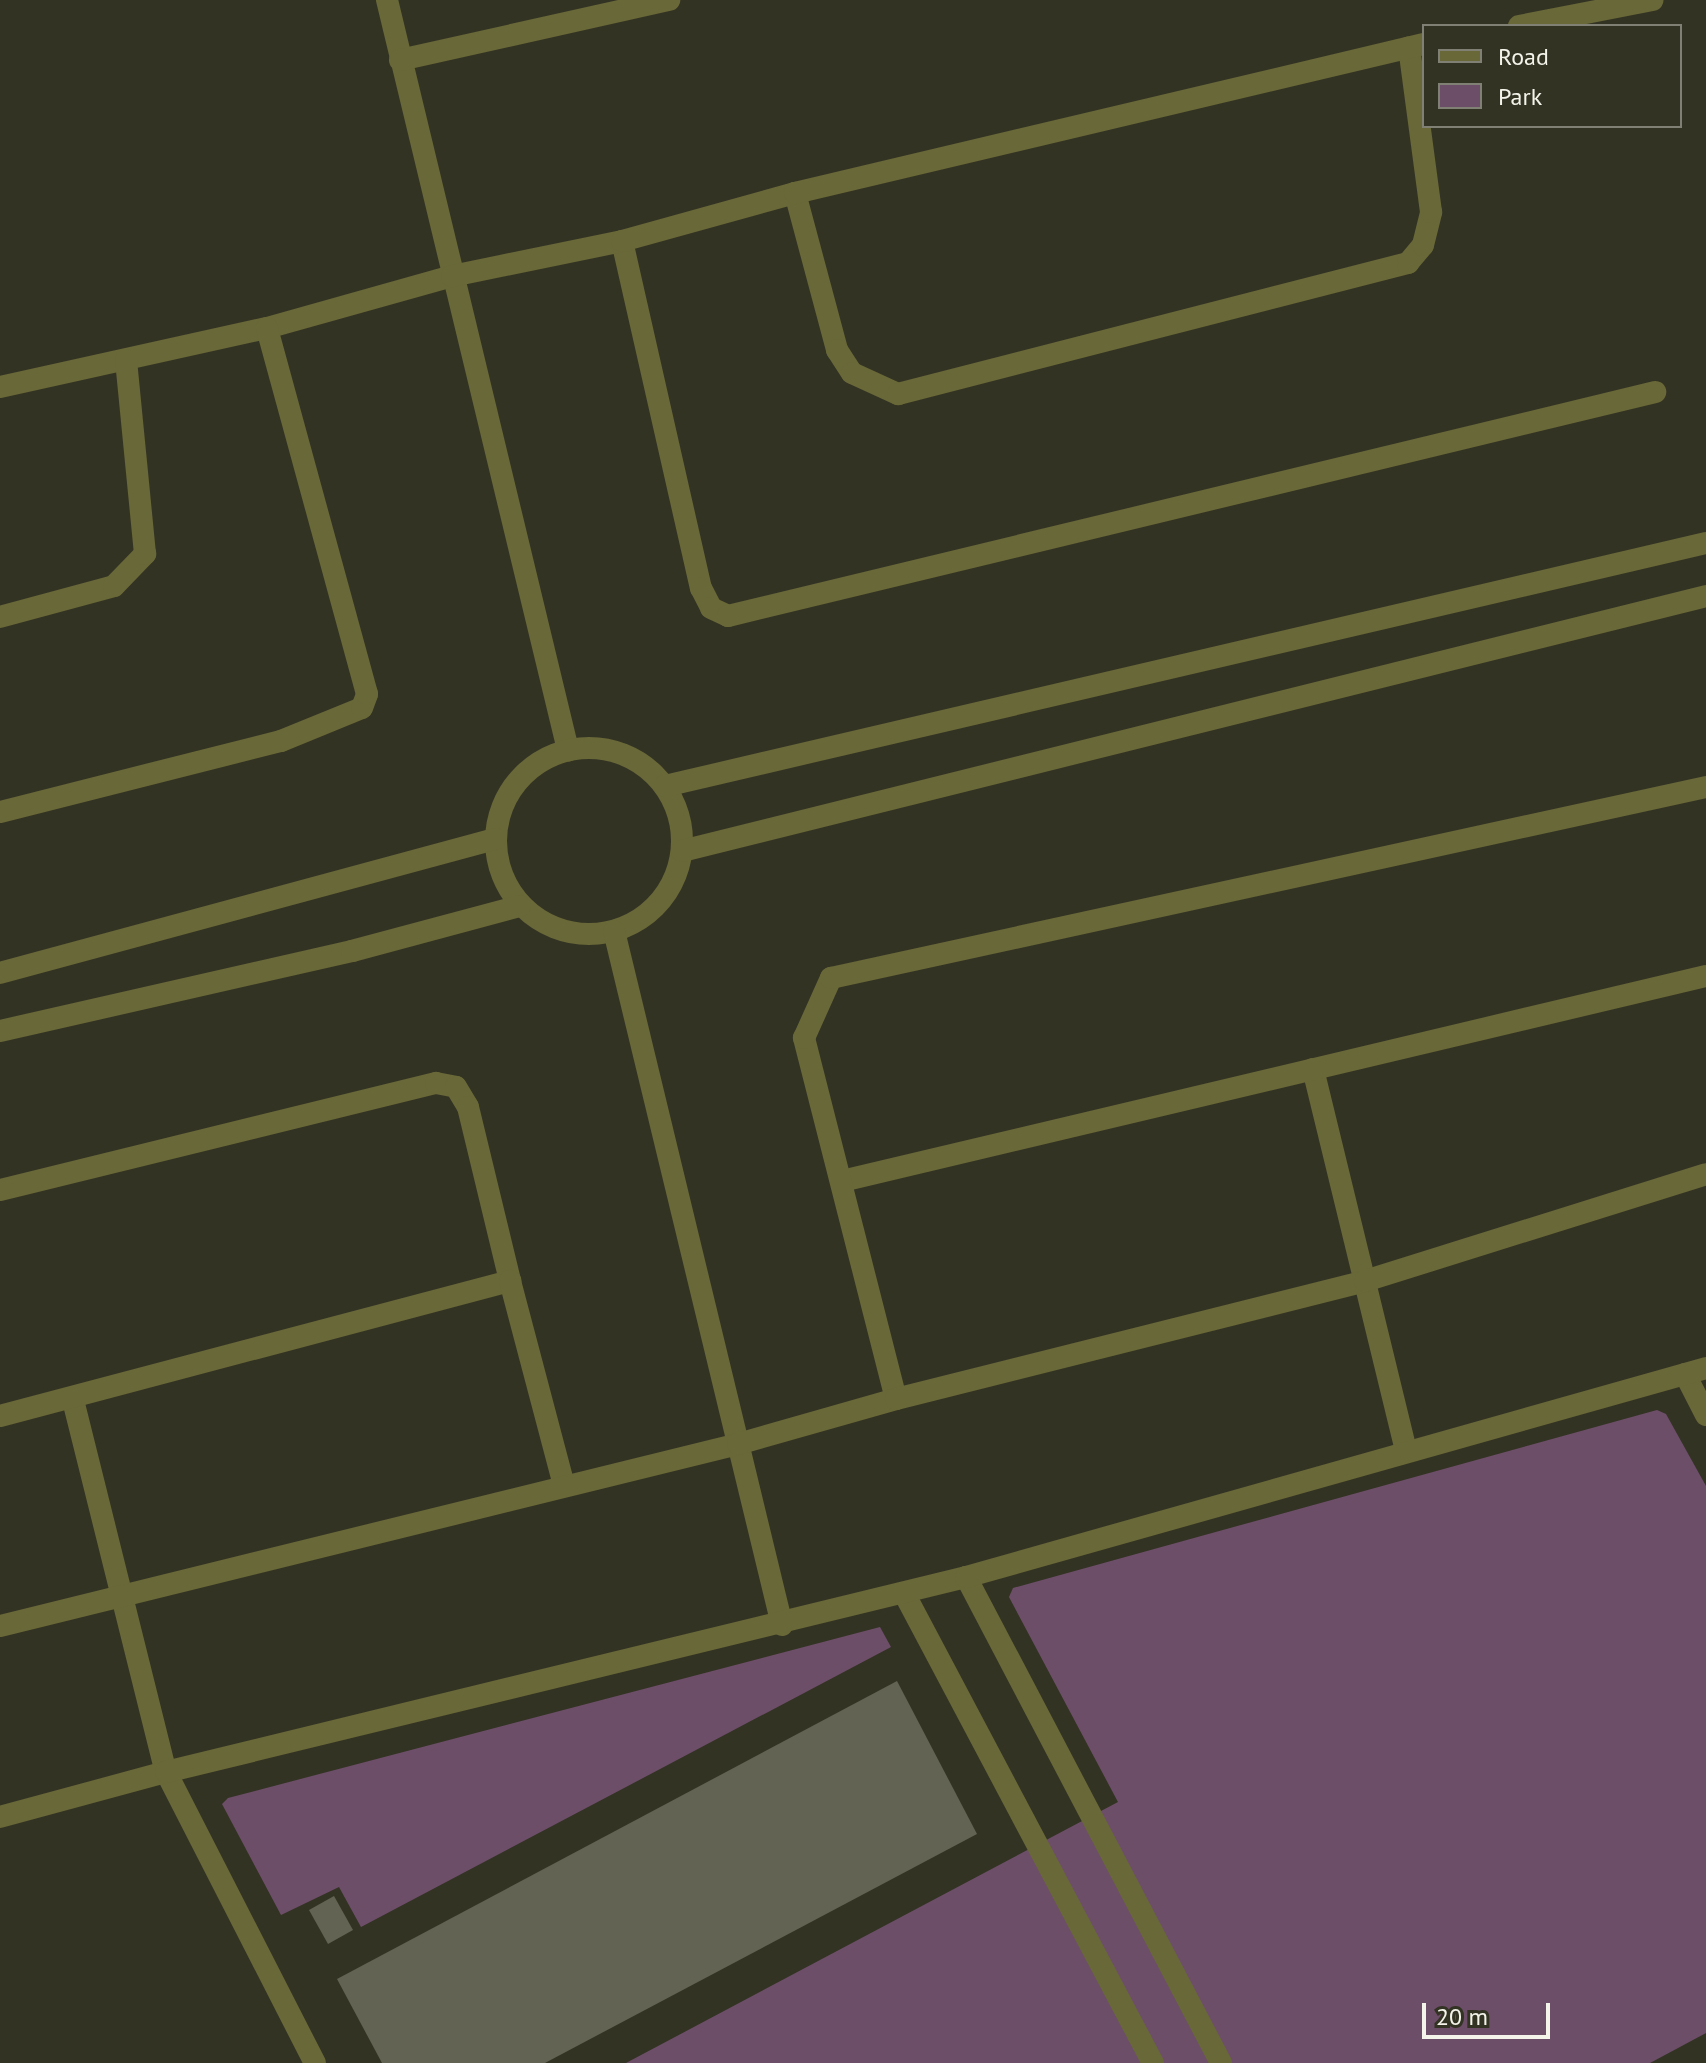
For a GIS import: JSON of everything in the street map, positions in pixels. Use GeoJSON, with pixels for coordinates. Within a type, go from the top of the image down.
{"type":"FeatureCollection","features":[{"type":"Feature","properties":{"kind":"street"},"geometry":{"type":"LineString","coordinates":[[387,0],[568,750]]}},
{"type":"Feature","properties":{"kind":"street"},"geometry":{"type":"LineString","coordinates":[[400,60],[669,0]]}},
{"type":"Feature","properties":{"kind":"street"},"geometry":{"type":"LineString","coordinates":[[1529,24],[1653,0]]}},
{"type":"Feature","properties":{"kind":"street"},"geometry":{"type":"LineString","coordinates":[[0,387],[267,328],[452,276],[622,241],[795,193],[1416,46],[1422,112]]}},
{"type":"Feature","properties":{"kind":"street"},"geometry":{"type":"LineString","coordinates":[[795,193],[837,350],[852,373],[898,394],[1408,263],[1423,245],[1431,212],[1423,128]]}},
{"type":"Feature","properties":{"kind":"street"},"geometry":{"type":"LineString","coordinates":[[622,241],[701,588],[711,608],[728,616],[1655,392]]}},
{"type":"Feature","properties":{"kind":"street"},"geometry":{"type":"LineString","coordinates":[[0,812],[281,741],[362,708],[367,694],[267,328]]}},
{"type":"Feature","properties":{"kind":"street"},"geometry":{"type":"LineString","coordinates":[[0,617],[114,586],[145,554],[126,360]]}},
{"type":"Feature","properties":{"kind":"street"},"geometry":{"type":"LineString","coordinates":[[665,786],[1706,543]]}},
{"type":"Feature","properties":{"kind":"street"},"geometry":{"type":"LineString","coordinates":[[682,851],[1706,596]]}},
{"type":"Feature","properties":{"kind":"street"},"geometry":{"type":"LineString","coordinates":[[604,749],[627,757],[665,786],[678,815],[682,851],[672,884],[647,914],[614,931],[563,931],[520,906],[501,875],[495,839],[501,809],[516,782],[540,762],[568,750],[604,749]]}},
{"type":"Feature","properties":{"kind":"street"},"geometry":{"type":"LineString","coordinates":[[896,1399],[804,1038],[831,978],[1706,787]]}},
{"type":"Feature","properties":{"kind":"street"},"geometry":{"type":"LineString","coordinates":[[0,973],[495,839]]}},
{"type":"Feature","properties":{"kind":"street"},"geometry":{"type":"LineString","coordinates":[[0,1031],[352,951],[520,906]]}},
{"type":"Feature","properties":{"kind":"street"},"geometry":{"type":"LineString","coordinates":[[614,931],[782,1625]]}},
{"type":"Feature","properties":{"kind":"street"},"geometry":{"type":"LineString","coordinates":[[842,1181],[1706,976]]}},
{"type":"Feature","properties":{"kind":"street"},"geometry":{"type":"LineString","coordinates":[[1313,1069],[1406,1451]]}},
{"type":"Feature","properties":{"kind":"street"},"geometry":{"type":"LineString","coordinates":[[0,1190],[436,1083],[456,1087],[468,1107],[564,1486]]}},
{"type":"Feature","properties":{"kind":"street"},"geometry":{"type":"LineString","coordinates":[[0,1626],[738,1444],[896,1399],[1365,1281],[1706,1174]]}},
{"type":"Feature","properties":{"kind":"street"},"geometry":{"type":"LineString","coordinates":[[0,1416],[73,1400],[510,1281]]}},
{"type":"Feature","properties":{"kind":"street"},"geometry":{"type":"LineString","coordinates":[[0,1817],[166,1772],[782,1625],[966,1577],[1695,1371],[1706,1415]]}},
{"type":"Feature","properties":{"kind":"street"},"geometry":{"type":"LineString","coordinates":[[73,1400],[166,1772],[315,2063]]}},
{"type":"Feature","properties":{"kind":"street"},"geometry":{"type":"LineString","coordinates":[[966,1577],[1221,2063]]}},
{"type":"Feature","properties":{"kind":"street"},"geometry":{"type":"LineString","coordinates":[[904,1593],[1153,2063]]}},
{"type":"Feature","properties":{"kind":"green space"},"geometry":{"type":"Polygon","coordinates":[[[1657,1410],[1666,1414],[1706,1486],[1706,2033],[1650,2063],[626,2063],[1118,1802],[1009,1597],[1013,1588],[1657,1410]]]}},
{"type":"Feature","properties":{"kind":"green space"},"geometry":{"type":"Polygon","coordinates":[[[880,1627],[891,1647],[361,1927],[339,1887],[281,1915],[222,1804],[228,1798],[880,1627]]]}},
{"type":"Feature","properties":{"kind":"building"},"geometry":{"type":"Polygon","coordinates":[[[897,1681],[977,1834],[545,2063],[382,2063],[337,1979],[897,1681]]]}},
{"type":"Feature","properties":{"kind":"building"},"geometry":{"type":"Polygon","coordinates":[[[334,1896],[353,1930],[328,1944],[309,1910],[334,1896]]]}}]}
